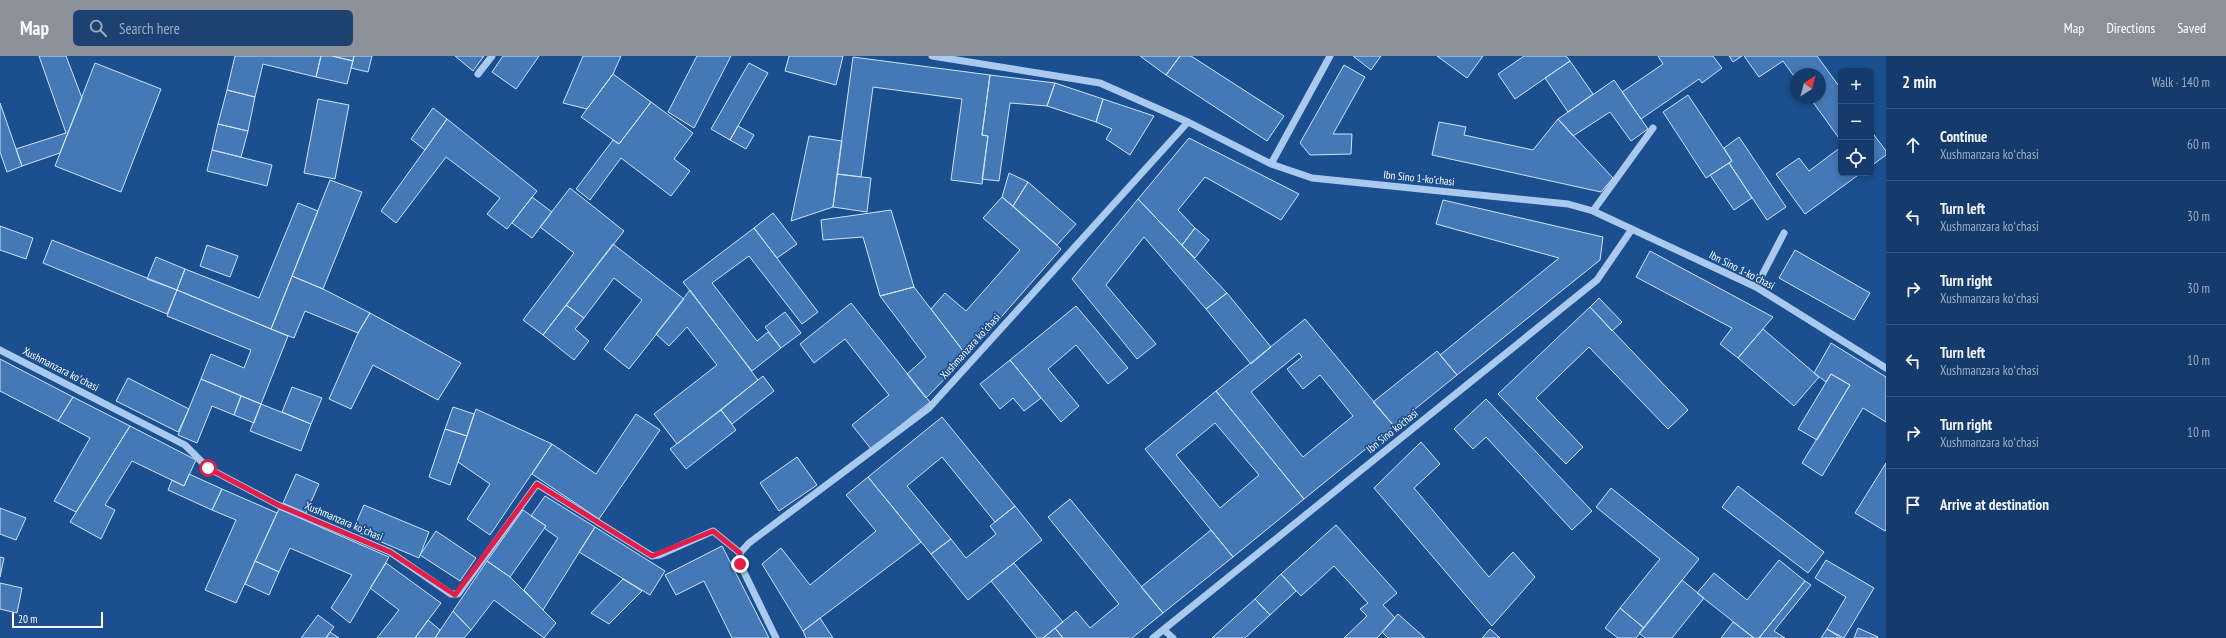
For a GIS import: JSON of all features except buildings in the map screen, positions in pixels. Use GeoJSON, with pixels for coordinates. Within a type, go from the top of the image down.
{"type":"FeatureCollection","features":[{"type":"Feature","properties":{"kind":"street"},"geometry":{"type":"LineString","coordinates":[[478,74],[492,56]]}},
{"type":"Feature","properties":{"kind":"street","name":"Ibn Sino 1-koʼchasi"},"geometry":{"type":"LineString","coordinates":[[932,56],[967,59],[1100,83],[1188,122],[1271,164],[1312,178],[1568,204],[1594,211],[1756,287],[1886,368]]}},
{"type":"Feature","properties":{"kind":"street"},"geometry":{"type":"LineString","coordinates":[[1271,164],[1330,56]]}},
{"type":"Feature","properties":{"kind":"street","name":"Xushmanzara koʻchasi"},"geometry":{"type":"LineString","coordinates":[[0,350],[185,445],[208,468],[278,505],[390,552],[451,594],[458,594],[537,484],[652,556],[713,531],[740,553],[749,543],[929,408],[1188,122]]}},
{"type":"Feature","properties":{"kind":"street"},"geometry":{"type":"LineString","coordinates":[[1594,211],[1653,128]]}},
{"type":"Feature","properties":{"kind":"street","name":"Ibn Sino ko'chasi"},"geometry":{"type":"LineString","coordinates":[[1153,638],[1597,280],[1632,229]]}},
{"type":"Feature","properties":{"kind":"street"},"geometry":{"type":"LineString","coordinates":[[1756,287],[1784,233]]}},
{"type":"Feature","properties":{"kind":"street"},"geometry":{"type":"LineString","coordinates":[[740,553],[740,564],[776,638]]}},
{"type":"Feature","properties":{"kind":"street"},"geometry":{"type":"LineString","coordinates":[[1164,630],[1173,638]]}},
{"type":"Feature","properties":{"kind":"route"},"geometry":{"type":"LineString","coordinates":[[208,468],[278,505],[390,552],[451,594],[455,595],[458,594],[534,486],[537,484],[541,485],[652,556],[659,555],[713,531],[740,553],[740,564]]}}]}
